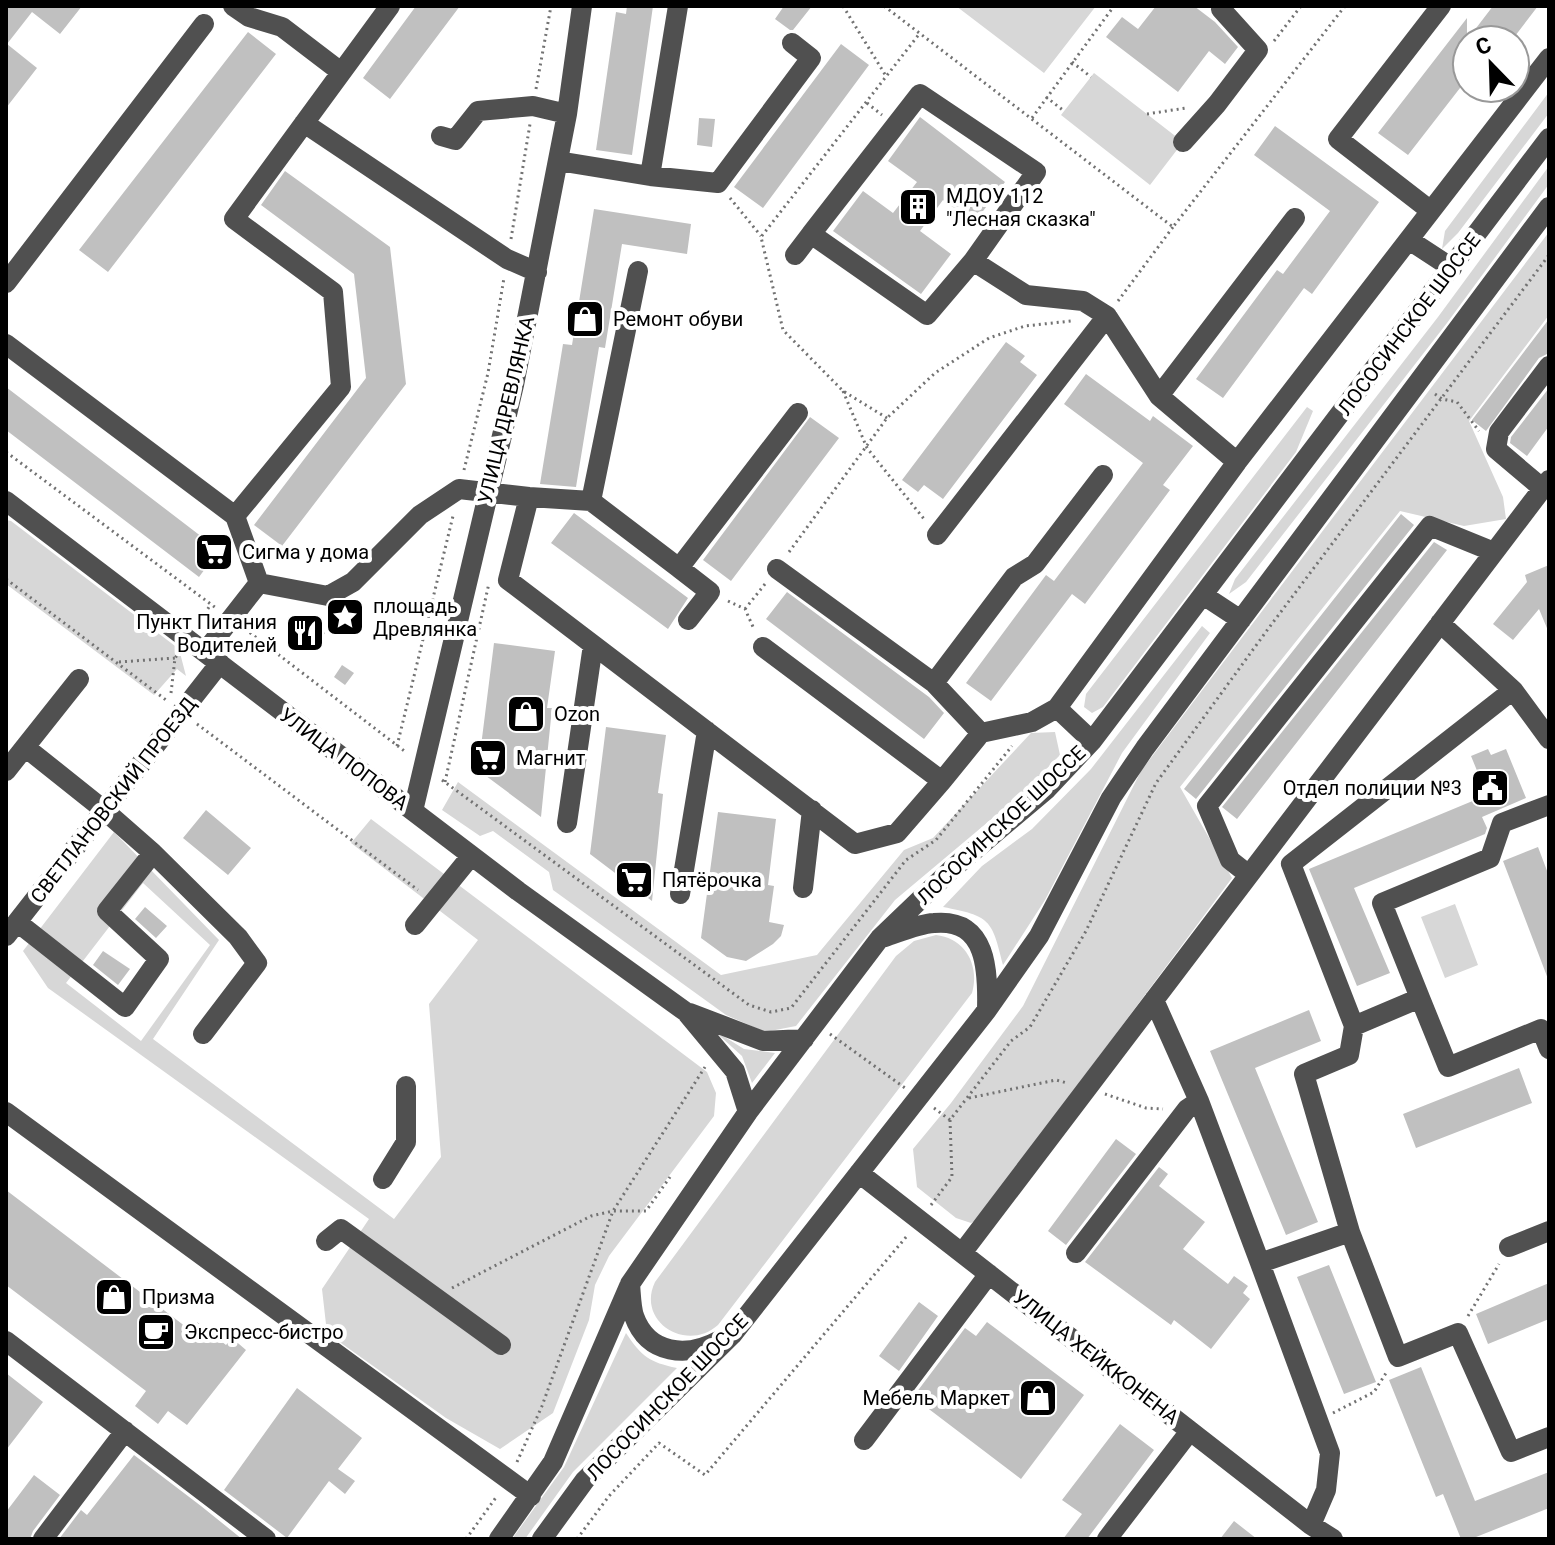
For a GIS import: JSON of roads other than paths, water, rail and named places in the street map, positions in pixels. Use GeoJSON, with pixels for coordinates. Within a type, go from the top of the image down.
{"type":"FeatureCollection","features":[{"type":"Feature","properties":{"kind":"street"},"geometry":{"type":"LineString","coordinates":[[233,6],[249,17],[282,27],[341,72]]}},
{"type":"Feature","properties":{"kind":"street"},"geometry":{"type":"LineString","coordinates":[[235,516],[341,387],[333,292],[234,219],[390,6]]}},
{"type":"Feature","properties":{"kind":"street","name":"УЛИЦА ДРЕВЛЯНКА"},"geometry":{"type":"LineString","coordinates":[[413,811],[514,385],[567,114],[582,6]]}},
{"type":"Feature","properties":{"kind":"street"},"geometry":{"type":"LineString","coordinates":[[650,176],[678,6]]}},
{"type":"Feature","properties":{"kind":"street"},"geometry":{"type":"LineString","coordinates":[[1183,142],[1258,50],[1221,9],[1223,6]]}},
{"type":"Feature","properties":{"kind":"street"},"geometry":{"type":"LineString","coordinates":[[1431,211],[1338,139],[1441,6]]}},
{"type":"Feature","properties":{"kind":"street"},"geometry":{"type":"LineString","coordinates":[[6,283],[204,24]]}},
{"type":"Feature","properties":{"kind":"street"},"geometry":{"type":"LineString","coordinates":[[558,161],[718,183],[811,58],[792,43]]}},
{"type":"Feature","properties":{"kind":"street"},"geometry":{"type":"LineString","coordinates":[[529,497],[508,580],[855,844],[897,833],[981,733],[1032,722],[1057,708],[1237,462],[1549,58]]}},
{"type":"Feature","properties":{"kind":"street"},"geometry":{"type":"LineString","coordinates":[[795,255],[811,234],[920,94],[1036,172],[973,261],[927,315],[811,234]]}},
{"type":"Feature","properties":{"kind":"street"},"geometry":{"type":"LineString","coordinates":[[441,136],[455,140],[478,111],[533,106],[567,114]]}},
{"type":"Feature","properties":{"kind":"street"},"geometry":{"type":"LineString","coordinates":[[304,123],[507,259],[537,272]]}},
{"type":"Feature","properties":{"kind":"street","name":"ЛОСОСИНСКОЕ ШОССЕ"},"geometry":{"type":"LineString","coordinates":[[499,1539],[553,1462],[630,1284],[748,1112],[880,938],[951,870],[1047,789],[1092,741],[1549,138]]}},
{"type":"Feature","properties":{"kind":"street","name":"ЛОСОСИНСКОЕ ШОССЕ"},"geometry":{"type":"LineString","coordinates":[[542,1539],[585,1480],[732,1335],[987,1010],[1039,936],[1111,798],[1549,207]]}},
{"type":"Feature","properties":{"kind":"street"},"geometry":{"type":"LineString","coordinates":[[1159,396],[1295,218]]}},
{"type":"Feature","properties":{"kind":"street"},"geometry":{"type":"LineString","coordinates":[[1409,240],[1452,268]]}},
{"type":"Feature","properties":{"kind":"street"},"geometry":{"type":"LineString","coordinates":[[973,261],[1026,295],[1083,301],[1107,316],[1159,396],[1237,462]]}},
{"type":"Feature","properties":{"kind":"street"},"geometry":{"type":"LineString","coordinates":[[591,501],[638,271]]}},
{"type":"Feature","properties":{"kind":"street"},"geometry":{"type":"LineString","coordinates":[[937,535],[1107,316]]}},
{"type":"Feature","properties":{"kind":"street"},"geometry":{"type":"LineString","coordinates":[[6,344],[235,516],[259,583],[328,596],[353,582],[420,515],[459,489],[509,493],[591,501],[710,592],[688,620]]}},
{"type":"Feature","properties":{"kind":"street"},"geometry":{"type":"LineString","coordinates":[[962,1253],[1547,485],[1496,449],[1499,432],[1549,366]]}},
{"type":"Feature","properties":{"kind":"street"},"geometry":{"type":"LineString","coordinates":[[679,568],[798,413]]}},
{"type":"Feature","properties":{"kind":"street"},"geometry":{"type":"LineString","coordinates":[[934,683],[1014,577],[1035,564],[1103,475]]}},
{"type":"Feature","properties":{"kind":"street","name":"УЛИЦА ПОПОВА"},"geometry":{"type":"LineString","coordinates":[[6,501],[471,856],[686,1012],[735,1071],[748,1112]]}},
{"type":"Feature","properties":{"kind":"street"},"geometry":{"type":"LineString","coordinates":[[1249,875],[1230,860],[1207,806],[1430,526],[1494,552]]}},
{"type":"Feature","properties":{"kind":"street"},"geometry":{"type":"LineString","coordinates":[[777,569],[934,683],[981,733]]}},
{"type":"Feature","properties":{"kind":"street","name":"СВЕТЛАНОВСКИЙ ПРОЕЗД"},"geometry":{"type":"LineString","coordinates":[[12,929],[182,712],[231,619],[259,583]]}},
{"type":"Feature","properties":{"kind":"street"},"geometry":{"type":"LineString","coordinates":[[1203,595],[1241,620]]}},
{"type":"Feature","properties":{"kind":"street"},"geometry":{"type":"LineString","coordinates":[[1440,623],[1513,690],[1549,739]]}},
{"type":"Feature","properties":{"kind":"street"},"geometry":{"type":"LineString","coordinates":[[567,823],[593,645]]}},
{"type":"Feature","properties":{"kind":"street"},"geometry":{"type":"LineString","coordinates":[[763,647],[942,781]]}},
{"type":"Feature","properties":{"kind":"street"},"geometry":{"type":"LineString","coordinates":[[6,771],[79,679]]}},
{"type":"Feature","properties":{"kind":"street"},"geometry":{"type":"LineString","coordinates":[[1291,864],[1513,690]]}},
{"type":"Feature","properties":{"kind":"street"},"geometry":{"type":"LineString","coordinates":[[1057,708],[1092,741]]}},
{"type":"Feature","properties":{"kind":"street"},"geometry":{"type":"LineString","coordinates":[[680,894],[707,731]]}},
{"type":"Feature","properties":{"kind":"street"},"geometry":{"type":"LineString","coordinates":[[25,747],[153,853],[238,937],[257,963],[203,1034]]}},
{"type":"Feature","properties":{"kind":"street"},"geometry":{"type":"LineString","coordinates":[[1549,805],[1502,823],[1490,858],[1382,903],[1448,1067],[1541,1029],[1549,1049]]}},
{"type":"Feature","properties":{"kind":"street"},"geometry":{"type":"LineString","coordinates":[[803,888],[812,810]]}},
{"type":"Feature","properties":{"kind":"street"},"geometry":{"type":"LineString","coordinates":[[1280,834],[1354,1026],[1349,1055],[1304,1074],[1350,1232],[1398,1357],[1458,1333],[1511,1452],[1549,1437]]}},
{"type":"Feature","properties":{"kind":"street"},"geometry":{"type":"LineString","coordinates":[[12,929],[125,1007],[159,959],[107,911],[153,853]]}},
{"type":"Feature","properties":{"kind":"street"},"geometry":{"type":"LineString","coordinates":[[415,925],[471,856]]}},
{"type":"Feature","properties":{"kind":"street"},"geometry":{"type":"LineString","coordinates":[[880,938],[933,923],[955,924],[974,935],[984,956],[988,979],[987,1010]]}},
{"type":"Feature","properties":{"kind":"street"},"geometry":{"type":"LineString","coordinates":[[1354,1026],[1420,998]]}},
{"type":"Feature","properties":{"kind":"street"},"geometry":{"type":"LineString","coordinates":[[1154,1000],[1199,1101],[1330,1453],[1320,1534]]}},
{"type":"Feature","properties":{"kind":"street","name":"УЛИЦА ПОПОВА"},"geometry":{"type":"LineString","coordinates":[[686,1012],[763,1041],[810,1031]]}},
{"type":"Feature","properties":{"kind":"street"},"geometry":{"type":"LineString","coordinates":[[383,1179],[406,1142],[406,1086]]}},
{"type":"Feature","properties":{"kind":"street"},"geometry":{"type":"LineString","coordinates":[[1076,1253],[1187,1109],[1199,1101]]}},
{"type":"Feature","properties":{"kind":"street"},"geometry":{"type":"LineString","coordinates":[[6,1112],[531,1496]]}},
{"type":"Feature","properties":{"kind":"street","name":"УЛИЦА ХЕЙККОНЕНА"},"geometry":{"type":"LineString","coordinates":[[859,1173],[1320,1534]]}},
{"type":"Feature","properties":{"kind":"street"},"geometry":{"type":"LineString","coordinates":[[326,1241],[341,1229],[501,1345]]}},
{"type":"Feature","properties":{"kind":"street"},"geometry":{"type":"LineString","coordinates":[[1509,1247],[1549,1231]]}},
{"type":"Feature","properties":{"kind":"street"},"geometry":{"type":"LineString","coordinates":[[1260,1263],[1350,1232]]}},
{"type":"Feature","properties":{"kind":"street"},"geometry":{"type":"LineString","coordinates":[[864,1440],[989,1274]]}},
{"type":"Feature","properties":{"kind":"street"},"geometry":{"type":"LineString","coordinates":[[630,1284],[635,1318],[649,1340],[658,1345],[691,1352],[732,1335]]}},
{"type":"Feature","properties":{"kind":"street"},"geometry":{"type":"LineString","coordinates":[[6,1341],[266,1539]]}},
{"type":"Feature","properties":{"kind":"street"},"geometry":{"type":"LineString","coordinates":[[43,1539],[125,1431]]}},
{"type":"Feature","properties":{"kind":"street"},"geometry":{"type":"LineString","coordinates":[[1107,1539],[1190,1431]]}},
{"type":"Feature","properties":{"kind":"place","name":"МДОУ 112 \"Лесная сказка\""},"geometry":{"type":"Point","coordinates":[918,207]}},
{"type":"Feature","properties":{"kind":"place","name":"Ремонт обуви"},"geometry":{"type":"Point","coordinates":[585,319]}},
{"type":"Feature","properties":{"kind":"place","name":"Сигма у дома"},"geometry":{"type":"Point","coordinates":[214,552]}},
{"type":"Feature","properties":{"kind":"place","name":"площадь Древлянка"},"geometry":{"type":"Point","coordinates":[345,617]}},
{"type":"Feature","properties":{"kind":"place","name":"Пункт Питания Водителей"},"geometry":{"type":"Point","coordinates":[305,633]}},
{"type":"Feature","properties":{"kind":"place","name":"Ozon"},"geometry":{"type":"Point","coordinates":[526,714]}},
{"type":"Feature","properties":{"kind":"place","name":"Магнит"},"geometry":{"type":"Point","coordinates":[488,758]}},
{"type":"Feature","properties":{"kind":"place","name":"Отдел полиции №3"},"geometry":{"type":"Point","coordinates":[1490,788]}},
{"type":"Feature","properties":{"kind":"place","name":"Пятёрочка"},"geometry":{"type":"Point","coordinates":[634,880]}},
{"type":"Feature","properties":{"kind":"place","name":"Призма"},"geometry":{"type":"Point","coordinates":[114,1297]}},
{"type":"Feature","properties":{"kind":"place","name":"Экспресс-бистро"},"geometry":{"type":"Point","coordinates":[156,1332]}},
{"type":"Feature","properties":{"kind":"place","name":"Мебель Маркет"},"geometry":{"type":"Point","coordinates":[1038,1398]}}]}
